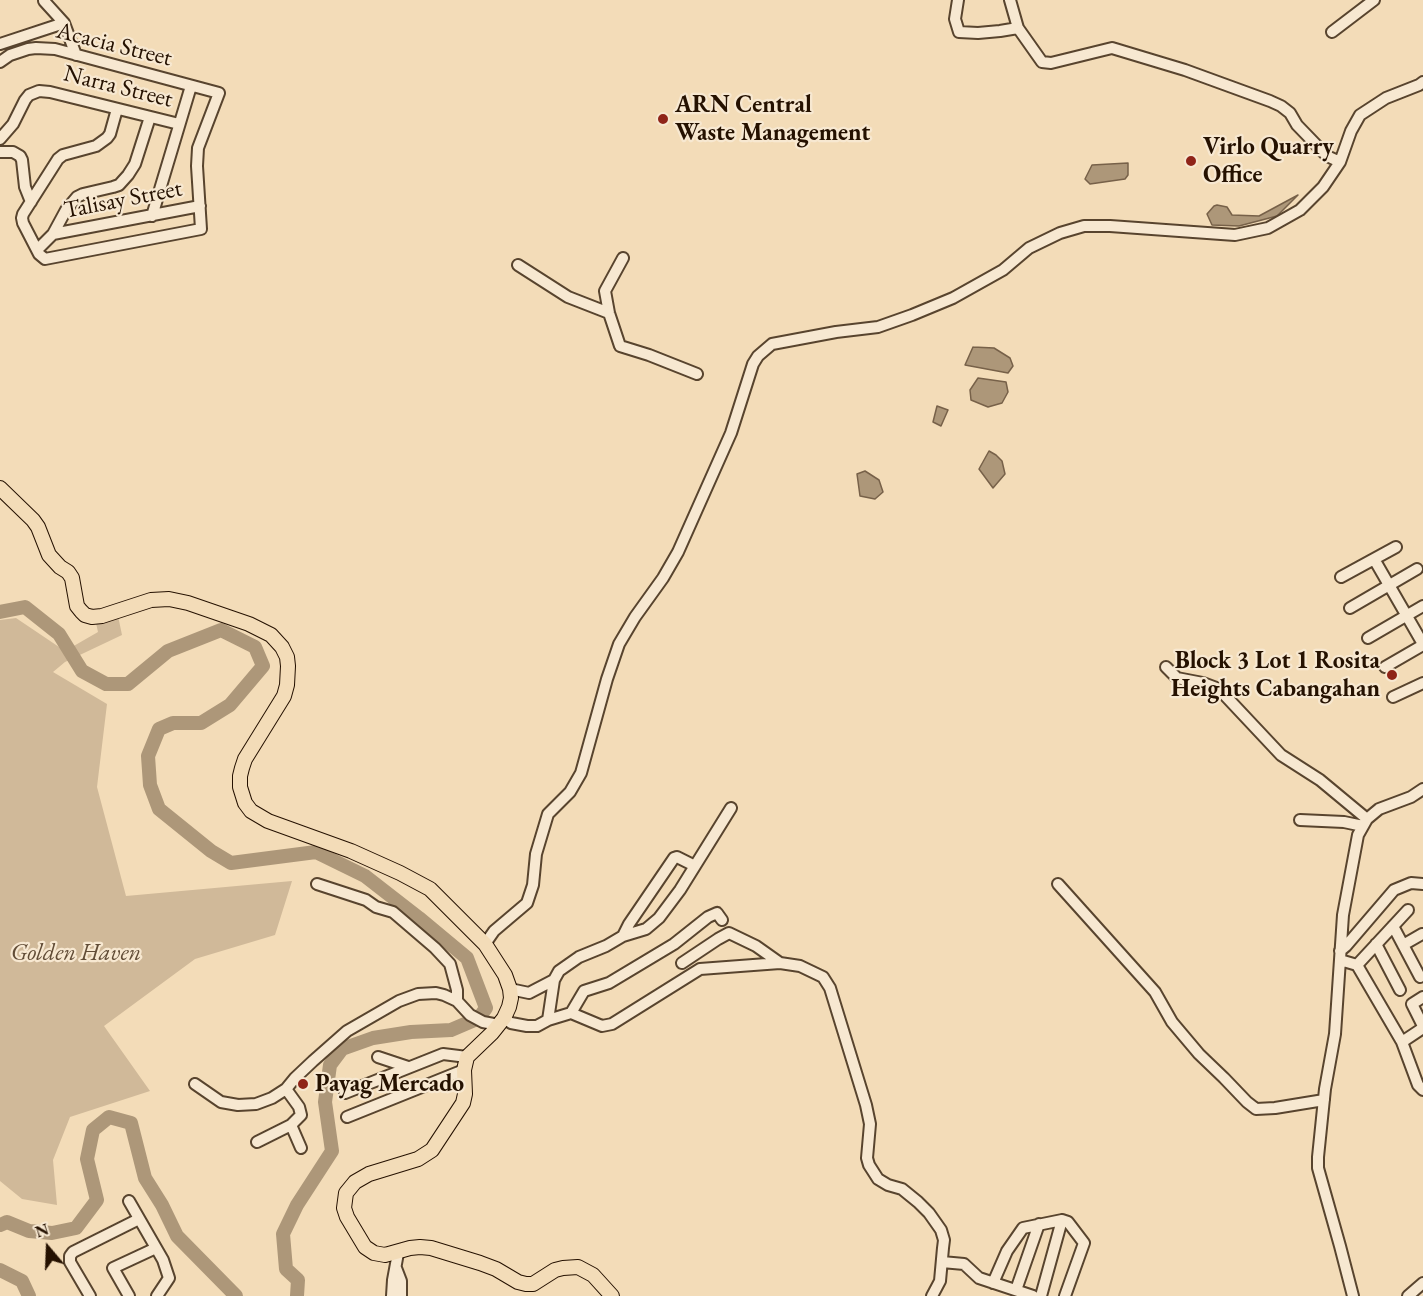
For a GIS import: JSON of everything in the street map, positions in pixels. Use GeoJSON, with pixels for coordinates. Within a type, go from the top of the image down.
{"type":"FeatureCollection","features":[{"type":"Feature","properties":{"kind":"main road"},"geometry":{"type":"LineString","coordinates":[[0,488],[33,519],[49,555],[72,578],[77,606],[85,615],[102,616],[151,600],[169,599],[188,603],[249,624],[272,635],[287,657],[287,685],[284,696],[245,759],[242,768],[240,787],[251,811],[268,821],[351,851],[400,873],[430,890],[485,944],[500,965],[510,989],[509,1007],[502,1021],[483,1043],[474,1049],[466,1063],[463,1103],[432,1150],[418,1159],[369,1174],[355,1182],[346,1193],[344,1208],[347,1217],[365,1247],[379,1255],[420,1247],[444,1251],[496,1269],[526,1284],[533,1284],[555,1270],[578,1267],[593,1275],[612,1296]]}},
{"type":"Feature","properties":{"kind":"street"},"geometry":{"type":"LineString","coordinates":[[958,0],[955,18],[959,32],[978,33],[1018,28]]}},
{"type":"Feature","properties":{"kind":"street"},"geometry":{"type":"LineString","coordinates":[[1010,0],[1018,28],[1042,62],[1051,63],[1113,48],[1185,70],[1281,106],[1290,113],[1297,125],[1327,156],[1340,162]]}},
{"type":"Feature","properties":{"kind":"street"},"geometry":{"type":"LineString","coordinates":[[1332,32],[1374,0]]}},
{"type":"Feature","properties":{"kind":"street"},"geometry":{"type":"LineString","coordinates":[[44,2],[64,23],[76,55]]}},
{"type":"Feature","properties":{"kind":"street"},"geometry":{"type":"LineString","coordinates":[[0,44],[64,23]]}},
{"type":"Feature","properties":{"kind":"street","name":"Acacia Street"},"geometry":{"type":"LineString","coordinates":[[0,62],[19,52],[36,48],[55,49],[219,93],[198,148],[200,206]]}},
{"type":"Feature","properties":{"kind":"street"},"geometry":{"type":"LineString","coordinates":[[485,944],[494,931],[527,903],[533,885],[536,854],[548,814],[570,792],[581,773],[607,679],[619,645],[678,552],[731,433],[753,364],[758,356],[772,344],[878,327],[912,315],[953,298],[1003,270],[1029,248],[1060,233],[1084,226],[1234,235],[1268,228],[1300,210],[1323,187],[1340,162],[1360,115],[1386,98],[1423,82]]}},
{"type":"Feature","properties":{"kind":"street"},"geometry":{"type":"LineString","coordinates":[[152,216],[191,86]]}},
{"type":"Feature","properties":{"kind":"street","name":"Narra Street"},"geometry":{"type":"LineString","coordinates":[[0,139],[13,124],[29,95],[39,91],[179,124]]}},
{"type":"Feature","properties":{"kind":"street"},"geometry":{"type":"LineString","coordinates":[[117,109],[110,134],[96,146],[63,155],[58,159],[23,214],[22,219],[43,258],[49,259],[201,229],[200,206]]}},
{"type":"Feature","properties":{"kind":"street"},"geometry":{"type":"LineString","coordinates":[[37,250],[53,234],[70,203],[77,197],[113,187],[132,171],[150,117]]}},
{"type":"Feature","properties":{"kind":"street"},"geometry":{"type":"LineString","coordinates":[[0,152],[13,152],[20,156],[25,187],[31,202]]}},
{"type":"Feature","properties":{"kind":"street","name":"Talisay Street"},"geometry":{"type":"LineString","coordinates":[[53,234],[200,206]]}},
{"type":"Feature","properties":{"kind":"street"},"geometry":{"type":"LineString","coordinates":[[623,258],[605,291],[609,313],[620,346],[643,352],[697,374]]}},
{"type":"Feature","properties":{"kind":"street"},"geometry":{"type":"LineString","coordinates":[[518,265],[568,297],[609,313]]}},
{"type":"Feature","properties":{"kind":"street"},"geometry":{"type":"LineString","coordinates":[[1341,577],[1395,547]]}},
{"type":"Feature","properties":{"kind":"street"},"geometry":{"type":"LineString","coordinates":[[1374,559],[1423,644],[1385,667]]}},
{"type":"Feature","properties":{"kind":"street"},"geometry":{"type":"LineString","coordinates":[[1350,608],[1417,569]]}},
{"type":"Feature","properties":{"kind":"street"},"geometry":{"type":"LineString","coordinates":[[1368,638],[1423,606]]}},
{"type":"Feature","properties":{"kind":"street"},"geometry":{"type":"LineString","coordinates":[[1166,667],[1177,678],[1219,689],[1281,755],[1320,780],[1365,823]]}},
{"type":"Feature","properties":{"kind":"street"},"geometry":{"type":"LineString","coordinates":[[1393,697],[1423,683]]}},
{"type":"Feature","properties":{"kind":"street"},"geometry":{"type":"LineString","coordinates":[[1353,1296],[1318,1168],[1324,1100],[1335,1034],[1343,915],[1358,835],[1365,823],[1379,809],[1411,798],[1423,789]]}},
{"type":"Feature","properties":{"kind":"street"},"geometry":{"type":"LineString","coordinates":[[548,1020],[554,981],[559,971],[579,957],[623,936],[646,930],[659,918],[680,890],[731,808]]}},
{"type":"Feature","properties":{"kind":"street"},"geometry":{"type":"LineString","coordinates":[[1300,820],[1365,823]]}},
{"type":"Feature","properties":{"kind":"street"},"geometry":{"type":"LineString","coordinates":[[623,936],[674,858],[677,857],[695,866]]}},
{"type":"Feature","properties":{"kind":"street"},"geometry":{"type":"LineString","coordinates":[[1340,955],[1394,890],[1411,883],[1423,884]]}},
{"type":"Feature","properties":{"kind":"street"},"geometry":{"type":"LineString","coordinates":[[317,884],[366,900],[375,907],[393,912],[450,964],[457,990],[457,1001]]}},
{"type":"Feature","properties":{"kind":"street"},"geometry":{"type":"LineString","coordinates":[[1058,884],[1155,992],[1172,1022],[1198,1054],[1247,1102],[1256,1109],[1324,1100]]}},
{"type":"Feature","properties":{"kind":"street"},"geometry":{"type":"LineString","coordinates":[[1358,964],[1408,910]]}},
{"type":"Feature","properties":{"kind":"street"},"geometry":{"type":"LineString","coordinates":[[195,1084],[221,1102],[238,1105],[256,1104],[273,1098],[286,1089],[307,1066],[347,1031],[399,1001],[418,994],[444,995],[457,1001],[470,1015],[483,1022],[502,1021],[537,1026],[571,1012],[584,991],[609,983],[674,944],[708,917],[717,913],[722,920]]}},
{"type":"Feature","properties":{"kind":"street"},"geometry":{"type":"LineString","coordinates":[[1393,927],[1419,969]]}},
{"type":"Feature","properties":{"kind":"street"},"geometry":{"type":"LineString","coordinates":[[682,963],[729,933],[756,946],[780,963]]}},
{"type":"Feature","properties":{"kind":"street"},"geometry":{"type":"LineString","coordinates":[[1403,945],[1422,933]]}},
{"type":"Feature","properties":{"kind":"street"},"geometry":{"type":"LineString","coordinates":[[1376,944],[1400,990]]}},
{"type":"Feature","properties":{"kind":"street"},"geometry":{"type":"LineString","coordinates":[[1340,955],[1358,964],[1402,1042],[1418,1085],[1423,1090]]}},
{"type":"Feature","properties":{"kind":"street"},"geometry":{"type":"LineString","coordinates":[[571,1012],[602,1026],[612,1024],[700,969],[780,963],[800,966],[823,977],[830,988],[866,1105],[870,1124],[867,1158],[869,1165],[879,1179],[888,1185],[902,1189],[929,1213],[941,1230],[944,1240],[940,1281],[932,1296]]}},
{"type":"Feature","properties":{"kind":"street"},"geometry":{"type":"LineString","coordinates":[[510,989],[529,993],[554,981]]}},
{"type":"Feature","properties":{"kind":"street"},"geometry":{"type":"LineString","coordinates":[[1402,1042],[1423,1027],[1412,1004],[1423,997]]}},
{"type":"Feature","properties":{"kind":"street"},"geometry":{"type":"LineString","coordinates":[[345,1093],[443,1054],[466,1063]]}},
{"type":"Feature","properties":{"kind":"street"},"geometry":{"type":"LineString","coordinates":[[378,1057],[408,1067]]}},
{"type":"Feature","properties":{"kind":"street"},"geometry":{"type":"LineString","coordinates":[[347,1117],[466,1063]]}},
{"type":"Feature","properties":{"kind":"street"},"geometry":{"type":"LineString","coordinates":[[256,1142],[291,1125],[301,1115],[299,1107],[286,1089]]}},
{"type":"Feature","properties":{"kind":"street"},"geometry":{"type":"LineString","coordinates":[[291,1125],[301,1148]]}},
{"type":"Feature","properties":{"kind":"street"},"geometry":{"type":"LineString","coordinates":[[129,1201],[163,1260],[169,1278],[157,1296]]}},
{"type":"Feature","properties":{"kind":"street"},"geometry":{"type":"LineString","coordinates":[[90,1296],[70,1262],[70,1256],[73,1252],[139,1219]]}},
{"type":"Feature","properties":{"kind":"street"},"geometry":{"type":"LineString","coordinates":[[993,1283],[1007,1251],[1023,1228],[1062,1220],[1068,1222],[1084,1243],[1065,1296]]}},
{"type":"Feature","properties":{"kind":"street"},"geometry":{"type":"LineString","coordinates":[[1041,1296],[1062,1220]]}},
{"type":"Feature","properties":{"kind":"street"},"geometry":{"type":"LineString","coordinates":[[1016,1290],[1040,1224]]}},
{"type":"Feature","properties":{"kind":"street"},"geometry":{"type":"LineString","coordinates":[[129,1296],[113,1268],[156,1248]]}},
{"type":"Feature","properties":{"kind":"street"},"geometry":{"type":"LineString","coordinates":[[392,1296],[398,1253]]}},
{"type":"Feature","properties":{"kind":"street"},"geometry":{"type":"LineString","coordinates":[[942,1262],[964,1264],[979,1278],[1032,1296]]}},
{"type":"Feature","properties":{"kind":"street"},"geometry":{"type":"LineString","coordinates":[[396,1268],[401,1281],[401,1296]]}},
{"type":"Feature","properties":{"kind":"street"},"geometry":{"type":"LineString","coordinates":[[1408,1296],[1423,1283]]}},
{"type":"Feature","properties":{"kind":"green space","name":"Golden Haven"},"geometry":{"type":"Polygon","coordinates":[[[117,611],[122,635],[65,662],[53,672],[107,704],[97,787],[126,896],[292,881],[275,935],[195,959],[104,1026],[150,1091],[70,1117],[53,1160],[57,1205],[22,1199],[0,1181],[0,620],[16,618],[65,651],[98,632],[94,614],[117,611]]]}},
{"type":"Feature","properties":{"kind":"shaded area"},"geometry":{"type":"Polygon","coordinates":[[[1128,163],[1128,175],[1125,179],[1090,184],[1085,179],[1092,165],[1128,163]]]}},
{"type":"Feature","properties":{"kind":"shaded area"},"geometry":{"type":"Polygon","coordinates":[[[1298,195],[1277,216],[1239,226],[1212,225],[1207,214],[1217,205],[1227,207],[1232,215],[1259,216],[1298,195]]]}},
{"type":"Feature","properties":{"kind":"shaded area"},"geometry":{"type":"Polygon","coordinates":[[[973,347],[994,348],[1010,358],[1013,366],[1008,373],[965,365],[973,347]]]}},
{"type":"Feature","properties":{"kind":"shaded area"},"geometry":{"type":"Polygon","coordinates":[[[978,378],[1006,382],[1008,392],[1002,403],[988,407],[971,400],[970,390],[978,378]]]}},
{"type":"Feature","properties":{"kind":"shaded area"},"geometry":{"type":"Polygon","coordinates":[[[937,406],[948,410],[941,426],[933,422],[937,406]]]}},
{"type":"Feature","properties":{"kind":"shaded area"},"geometry":{"type":"Polygon","coordinates":[[[989,451],[1002,461],[1005,474],[993,488],[979,469],[989,451]]]}},
{"type":"Feature","properties":{"kind":"shaded area"},"geometry":{"type":"Polygon","coordinates":[[[865,471],[879,480],[883,492],[875,499],[860,496],[857,474],[865,471]]]}},
{"type":"Feature","properties":{"kind":"waterway"},"geometry":{"type":"LineString","coordinates":[[0,612],[25,607],[59,634],[82,671],[106,684],[128,684],[168,651],[221,630],[255,647],[263,666],[230,705],[201,723],[173,723],[159,729],[148,756],[150,785],[159,809],[211,851],[231,863],[316,852],[365,876],[467,958],[486,1008],[479,1018],[451,1030],[411,1032],[373,1038],[342,1049],[330,1065],[325,1102],[332,1151],[297,1205],[283,1234],[286,1269],[298,1280],[297,1296]]}},
{"type":"Feature","properties":{"kind":"waterway"},"geometry":{"type":"LineString","coordinates":[[0,1225],[7,1222],[29,1231],[52,1233],[76,1228],[97,1200],[87,1159],[93,1130],[109,1117],[131,1123],[145,1178],[162,1205],[177,1236],[236,1296]]}},
{"type":"Feature","properties":{"kind":"waterway"},"geometry":{"type":"LineString","coordinates":[[0,1270],[22,1281],[29,1296]]}},
{"type":"Feature","properties":{"kind":"place","name":"ARN Central Waste Management"},"geometry":{"type":"Point","coordinates":[663,119]}},
{"type":"Feature","properties":{"kind":"place","name":"Virlo Quarry Office"},"geometry":{"type":"Point","coordinates":[1191,161]}},
{"type":"Feature","properties":{"kind":"place","name":"Block 3 Lot 1 Rosita Heights Cabangahan"},"geometry":{"type":"Point","coordinates":[1392,675]}},
{"type":"Feature","properties":{"kind":"place","name":"Payag Mercado"},"geometry":{"type":"Point","coordinates":[303,1084]}}]}
